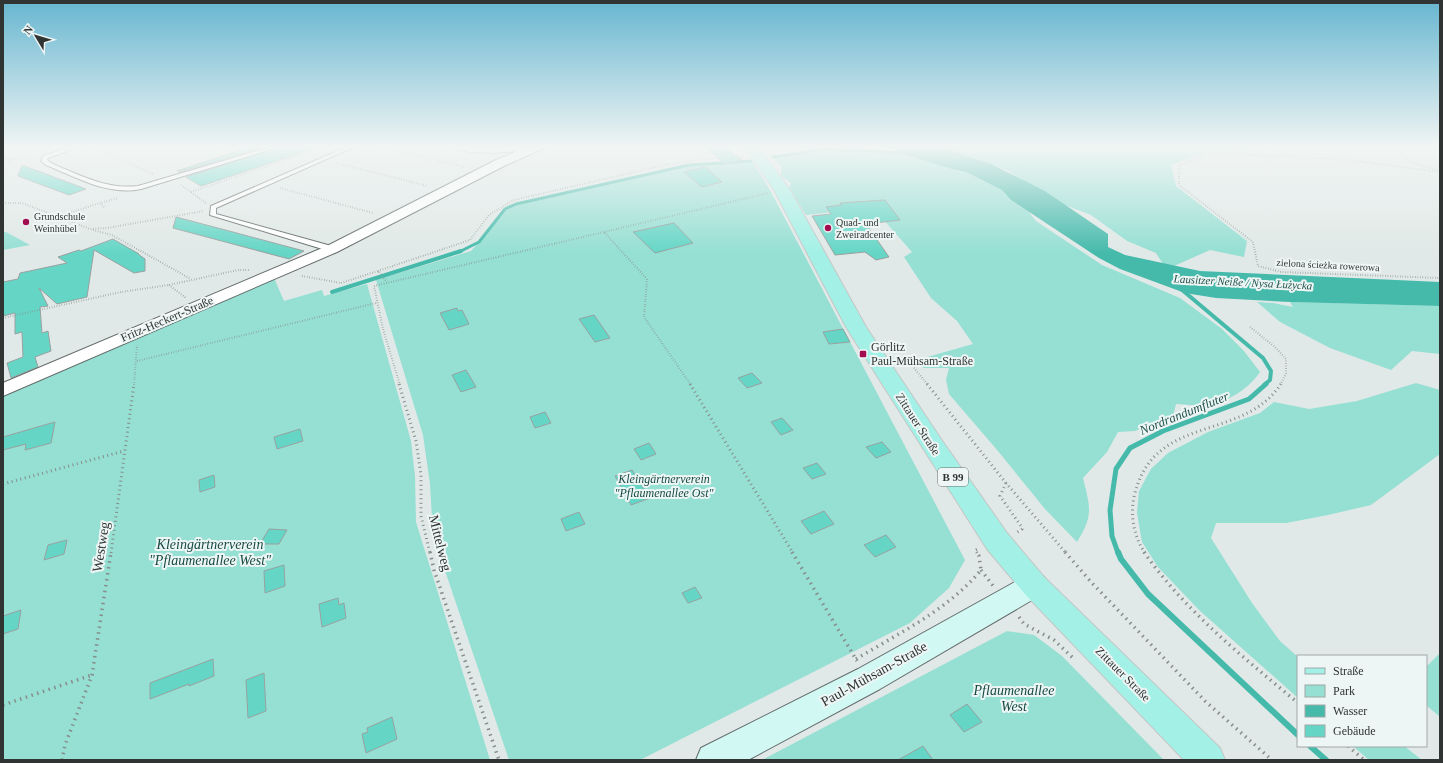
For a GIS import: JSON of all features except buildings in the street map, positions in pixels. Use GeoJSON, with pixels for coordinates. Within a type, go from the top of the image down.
{"type":"FeatureCollection","features":[{"type":"Feature","properties":{"kind":"main road","name":"Zittauer Straße"},"geometry":{"type":"LineString","coordinates":[[776,182],[856,327],[934,448],[997,541],[1034,585],[1208,760]]}},
{"type":"Feature","properties":{"kind":"main road","name":"Paul-Mühsam-Straße"},"geometry":{"type":"LineString","coordinates":[[713,760],[862,669],[1034,585]]}},
{"type":"Feature","properties":{"kind":"street","name":"Fritz-Heckert-Straße"},"geometry":{"type":"LineString","coordinates":[[3,390],[332,249],[463,182]]}},
{"type":"Feature","properties":{"kind":"lane"},"geometry":{"type":"LineString","coordinates":[[92,182],[110,189],[129,190],[162,182]]}},
{"type":"Feature","properties":{"kind":"lane"},"geometry":{"type":"LineString","coordinates":[[269,182],[213,208],[213,216],[332,249]]}},
{"type":"Feature","properties":{"kind":"path"},"geometry":{"type":"LineString","coordinates":[[176,182],[213,208]]}},
{"type":"Feature","properties":{"kind":"path"},"geometry":{"type":"LineString","coordinates":[[191,192],[223,182]]}},
{"type":"Feature","properties":{"kind":"path"},"geometry":{"type":"LineString","coordinates":[[413,182],[447,190]]}},
{"type":"Feature","properties":{"kind":"path"},"geometry":{"type":"LineString","coordinates":[[3,318],[121,292],[169,285],[238,270],[280,270],[320,280],[341,283],[379,272],[470,240],[489,215],[514,200],[590,182]]}},
{"type":"Feature","properties":{"kind":"path","name":"zielona ścieżka rowerowa"},"geometry":{"type":"LineString","coordinates":[[1179,182],[1179,185],[1208,208],[1238,228],[1253,242],[1258,266],[1281,272],[1440,278]]}},
{"type":"Feature","properties":{"kind":"path"},"geometry":{"type":"LineString","coordinates":[[264,184],[373,213],[396,216]]}},
{"type":"Feature","properties":{"kind":"path"},"geometry":{"type":"LineString","coordinates":[[379,272],[387,282],[782,190]]}},
{"type":"Feature","properties":{"kind":"path"},"geometry":{"type":"LineString","coordinates":[[3,203],[22,203],[90,229],[112,235],[191,279]]}},
{"type":"Feature","properties":{"kind":"path"},"geometry":{"type":"LineString","coordinates":[[57,216],[100,204]]}},
{"type":"Feature","properties":{"kind":"path"},"geometry":{"type":"LineString","coordinates":[[90,229],[107,228],[196,213],[213,208]]}},
{"type":"Feature","properties":{"kind":"path"},"geometry":{"type":"LineString","coordinates":[[604,232],[647,279],[644,317],[698,395],[862,669],[967,587],[980,570],[981,563],[975,550]]}},
{"type":"Feature","properties":{"kind":"path","name":"Mittelweg"},"geometry":{"type":"LineString","coordinates":[[387,282],[374,286],[376,303],[416,441],[421,475],[421,516],[434,570],[498,760]]}},
{"type":"Feature","properties":{"kind":"path"},"geometry":{"type":"LineString","coordinates":[[169,285],[198,307]]}},
{"type":"Feature","properties":{"kind":"path"},"geometry":{"type":"LineString","coordinates":[[137,361],[376,303]]}},
{"type":"Feature","properties":{"kind":"path"},"geometry":{"type":"LineString","coordinates":[[1250,327],[1262,336],[1286,359],[1287,368],[1281,387],[1254,411],[1176,440],[1155,456],[1140,479],[1134,494],[1132,512],[1134,529],[1141,546],[1155,568],[1178,595],[1239,654],[1297,702]]}},
{"type":"Feature","properties":{"kind":"path","name":"Westweg"},"geometry":{"type":"LineString","coordinates":[[62,760],[64,745],[92,675],[120,495],[124,451],[137,361],[136,333]]}},
{"type":"Feature","properties":{"kind":"path"},"geometry":{"type":"LineString","coordinates":[[914,368],[1006,483],[1098,588],[1205,701],[1272,760]]}},
{"type":"Feature","properties":{"kind":"path"},"geometry":{"type":"LineString","coordinates":[[3,484],[124,451]]}},
{"type":"Feature","properties":{"kind":"path"},"geometry":{"type":"LineString","coordinates":[[1006,483],[1000,496],[1021,526],[1022,529],[1016,533]]}},
{"type":"Feature","properties":{"kind":"path"},"geometry":{"type":"LineString","coordinates":[[3,705],[92,675]]}},
{"type":"Feature","properties":{"kind":"path"},"geometry":{"type":"LineString","coordinates":[[1349,747],[1364,760]]}},
{"type":"Feature","properties":{"kind":"green space","name":"Kleingärtnerverein \"Pflaumenallee Ost\""},"geometry":{"type":"Polygon","coordinates":[[[616,182],[765,182],[965,560],[949,588],[910,623],[640,760],[509,760],[433,535],[430,484],[423,435],[376,280],[471,251],[506,210],[517,204],[616,182]]]}},
{"type":"Feature","properties":{"kind":"green space"},"geometry":{"type":"Polygon","coordinates":[[[789,182],[985,182],[1002,190],[1011,200],[1028,211],[1036,221],[1102,265],[1180,298],[1222,329],[1244,351],[1260,372],[1242,391],[1227,399],[1201,405],[1176,404],[1173,416],[1135,431],[1118,432],[1107,452],[1083,478],[1089,504],[1089,511],[1086,525],[1077,542],[1045,509],[949,394],[946,380],[949,368],[924,368],[913,361],[973,344],[957,321],[931,298],[904,257],[912,252],[873,208],[806,215],[789,188],[791,183],[789,182]]]}},
{"type":"Feature","properties":{"kind":"green space"},"geometry":{"type":"Polygon","coordinates":[[[1025,182],[1175,182],[1176,186],[1247,241],[1244,257],[1210,250],[1174,266],[1163,264],[1156,253],[1127,241],[1091,215],[1065,205],[1045,191],[1025,182]]]}},
{"type":"Feature","properties":{"kind":"green space"},"geometry":{"type":"Polygon","coordinates":[[[3,232],[6,232],[30,245],[3,250],[3,232]]]}},
{"type":"Feature","properties":{"kind":"green space","name":"Kleingärtnerverein \"Pflaumenallee West\""},"geometry":{"type":"Polygon","coordinates":[[[274,278],[284,301],[322,290],[324,296],[367,284],[411,441],[415,476],[416,522],[490,760],[3,760],[3,396],[274,278]]]}},
{"type":"Feature","properties":{"kind":"green space"},"geometry":{"type":"Polygon","coordinates":[[[1257,302],[1273,303],[1293,307],[1290,302],[1440,306],[1440,354],[1412,351],[1391,370],[1330,348],[1280,322],[1257,302]]]}},
{"type":"Feature","properties":{"kind":"green space"},"geometry":{"type":"Polygon","coordinates":[[[1416,383],[1440,390],[1440,454],[1371,505],[1286,523],[1216,523],[1211,538],[1252,603],[1280,641],[1297,656],[1297,697],[1199,610],[1158,567],[1142,542],[1137,513],[1139,491],[1151,469],[1168,453],[1208,432],[1260,413],[1274,402],[1309,409],[1357,401],[1416,383]]]}},
{"type":"Feature","properties":{"kind":"green space","name":"Pflaumenallee West"},"geometry":{"type":"Polygon","coordinates":[[[1007,631],[1034,635],[1062,656],[1164,760],[762,760],[1007,631]]]}},
{"type":"Feature","properties":{"kind":"green space"},"geometry":{"type":"Polygon","coordinates":[[[1440,653],[1440,717],[1427,706],[1427,666],[1440,653]]]}},
{"type":"Feature","properties":{"kind":"green space"},"geometry":{"type":"Polygon","coordinates":[[[1354,747],[1405,747],[1422,760],[1369,760],[1354,747]]]}},
{"type":"Feature","properties":{"kind":"water","name":"Lausitzer Neiße / Nysa Łużycka"},"geometry":{"type":"Polygon","coordinates":[[[985,182],[1026,182],[1045,191],[1108,234],[1108,247],[1125,255],[1200,271],[1440,282],[1440,306],[1290,302],[1216,298],[1185,293],[1120,269],[1099,258],[1011,200],[1002,190],[985,182]]]}},
{"type":"Feature","properties":{"kind":"waterway"},"geometry":{"type":"LineString","coordinates":[[461,251],[479,242],[505,209],[516,204],[615,182]]}},
{"type":"Feature","properties":{"kind":"waterway"},"geometry":{"type":"LineString","coordinates":[[332,292],[461,251]]}},
{"type":"Feature","properties":{"kind":"waterway","name":"Nordrandumfluter"},"geometry":{"type":"LineString","coordinates":[[1181,289],[1263,358],[1271,371],[1270,380],[1264,385]]}},
{"type":"Feature","properties":{"kind":"waterway","name":"Nordrandumfluter"},"geometry":{"type":"LineString","coordinates":[[1118,553],[1112,536],[1110,510],[1116,469],[1130,448],[1163,431],[1249,399],[1266,384]]}},
{"type":"Feature","properties":{"kind":"waterway","name":"Nordrandumfluter"},"geometry":{"type":"LineString","coordinates":[[1118,552],[1121,559],[1148,594],[1297,734]]}},
{"type":"Feature","properties":{"kind":"waterway","name":"Nordrandumfluter"},"geometry":{"type":"LineString","coordinates":[[1311,747],[1326,760]]}},
{"type":"Feature","properties":{"kind":"place","name":"Grundschule Weinhübel"},"geometry":{"type":"Point","coordinates":[26,222]}},
{"type":"Feature","properties":{"kind":"place","name":"Quad- und Zweiradcenter"},"geometry":{"type":"Point","coordinates":[828,228]}},
{"type":"Feature","properties":{"kind":"place","name":"Görlitz Paul-Mühsam-Straße"},"geometry":{"type":"Point","coordinates":[863,354]}}]}
